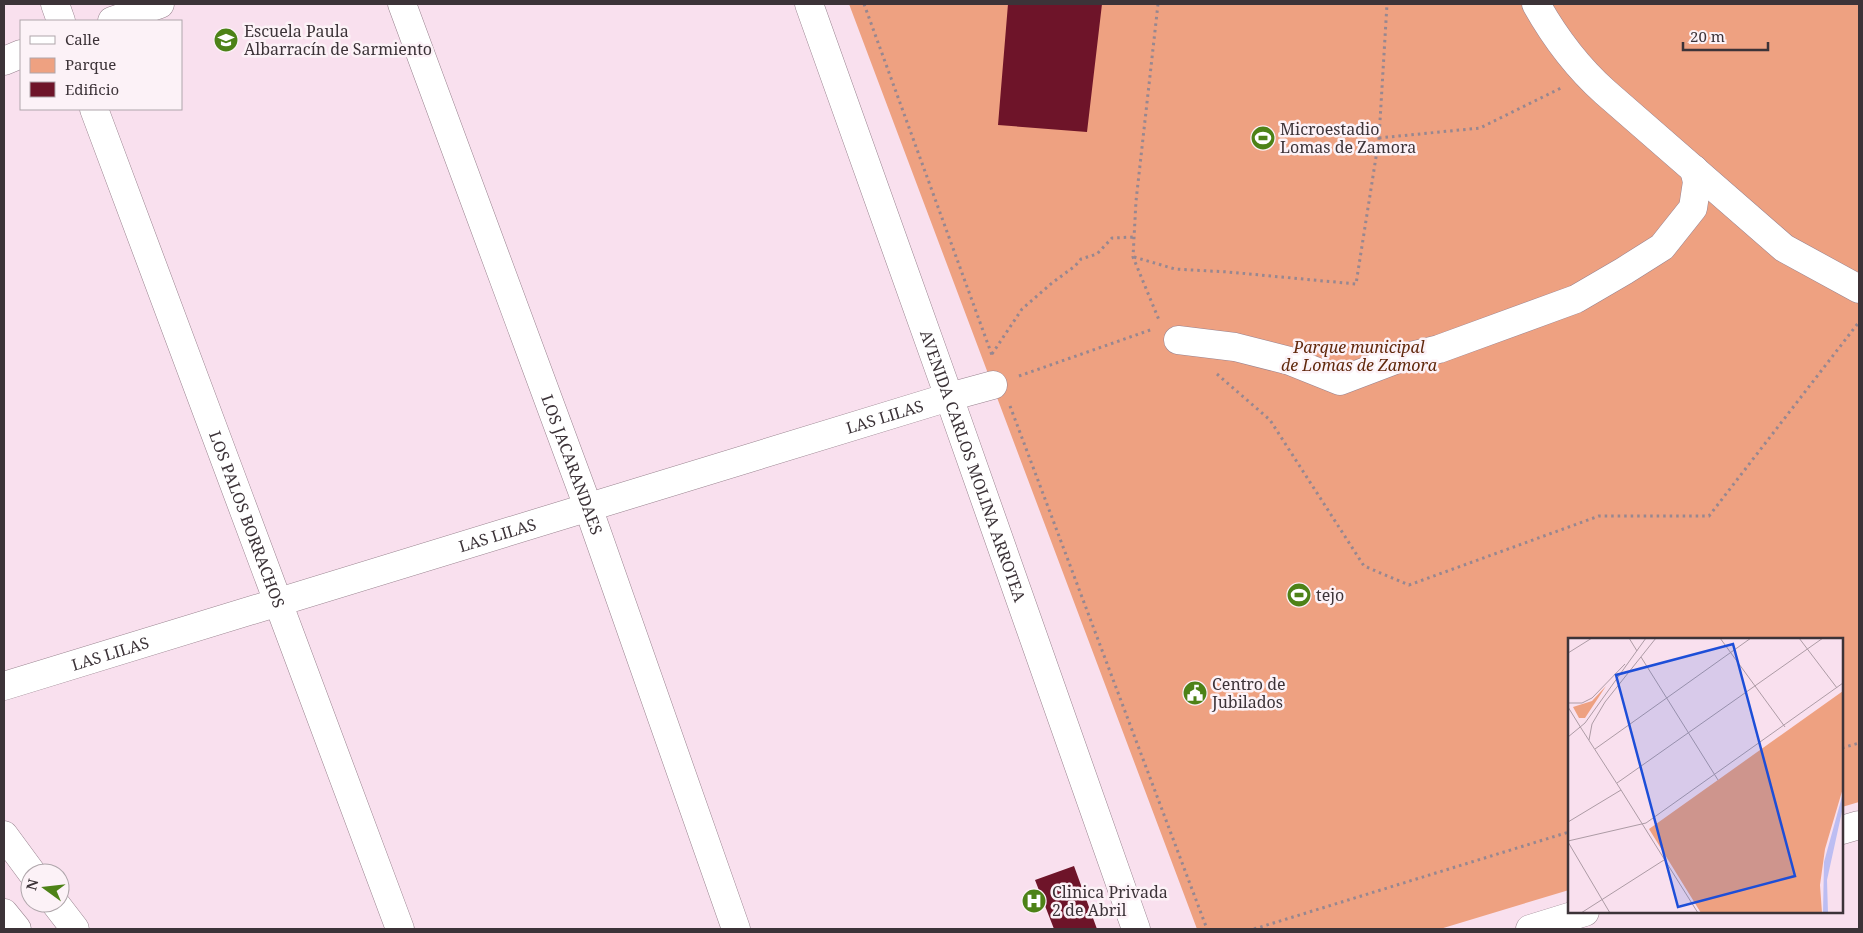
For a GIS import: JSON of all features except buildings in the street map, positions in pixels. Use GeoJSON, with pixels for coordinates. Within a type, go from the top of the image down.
{"type":"FeatureCollection","features":[{"type":"Feature","properties":{"kind":"street"},"geometry":{"type":"LineString","coordinates":[[55,4],[61,20]]}},
{"type":"Feature","properties":{"kind":"street"},"geometry":{"type":"LineString","coordinates":[[115,20],[160,4]]}},
{"type":"Feature","properties":{"kind":"street","name":"LOS JACARANDAES"},"geometry":{"type":"LineString","coordinates":[[402,4],[588,507],[736,929]]}},
{"type":"Feature","properties":{"kind":"street","name":"AVENIDA CARLOS MOLINA ARROTEA"},"geometry":{"type":"LineString","coordinates":[[809,4],[1136,929]]}},
{"type":"Feature","properties":{"kind":"street"},"geometry":{"type":"LineString","coordinates":[[1536,4],[1547,25],[1587,75],[1784,248],[1859,289]]}},
{"type":"Feature","properties":{"kind":"street"},"geometry":{"type":"LineString","coordinates":[[4,61],[20,54]]}},
{"type":"Feature","properties":{"kind":"street","name":"LOS PALOS BORRACHOS"},"geometry":{"type":"LineString","coordinates":[[94,110],[400,929]]}},
{"type":"Feature","properties":{"kind":"street"},"geometry":{"type":"LineString","coordinates":[[1178,340],[1236,347],[1290,361],[1340,381],[1398,359],[1439,349],[1576,299],[1662,247],[1693,208],[1697,182],[1694,169]]}},
{"type":"Feature","properties":{"kind":"street","name":"LAS LILAS"},"geometry":{"type":"LineString","coordinates":[[4,686],[949,397],[997,384]]}},
{"type":"Feature","properties":{"kind":"street"},"geometry":{"type":"LineString","coordinates":[[1843,830],[1859,825]]}},
{"type":"Feature","properties":{"kind":"street"},"geometry":{"type":"LineString","coordinates":[[4,835],[25,863]]}},
{"type":"Feature","properties":{"kind":"street"},"geometry":{"type":"LineString","coordinates":[[4,913],[17,929]]}},
{"type":"Feature","properties":{"kind":"street"},"geometry":{"type":"LineString","coordinates":[[63,913],[76,929]]}},
{"type":"Feature","properties":{"kind":"street"},"geometry":{"type":"LineString","coordinates":[[1530,929],[1582,913]]}},
{"type":"Feature","properties":{"kind":"path"},"geometry":{"type":"LineString","coordinates":[[864,4],[992,354],[997,384],[1207,929]]}},
{"type":"Feature","properties":{"kind":"path"},"geometry":{"type":"LineString","coordinates":[[997,384],[1162,326],[1133,256],[1136,201],[1158,4]]}},
{"type":"Feature","properties":{"kind":"path"},"geometry":{"type":"LineString","coordinates":[[1133,256],[1175,269],[1356,284],[1379,138],[1387,4]]}},
{"type":"Feature","properties":{"kind":"path"},"geometry":{"type":"LineString","coordinates":[[1379,138],[1480,128],[1587,75]]}},
{"type":"Feature","properties":{"kind":"path"},"geometry":{"type":"LineString","coordinates":[[992,354],[1022,309],[1076,266],[1081,259],[1097,254],[1112,238],[1134,237]]}},
{"type":"Feature","properties":{"kind":"path"},"geometry":{"type":"LineString","coordinates":[[1213,371],[1270,420],[1364,566],[1409,586],[1599,516],[1709,516],[1859,322]]}},
{"type":"Feature","properties":{"kind":"path"},"geometry":{"type":"LineString","coordinates":[[1843,748],[1859,743]]}},
{"type":"Feature","properties":{"kind":"path"},"geometry":{"type":"LineString","coordinates":[[1254,929],[1568,832]]}},
{"type":"Feature","properties":{"kind":"green space","name":"Parque municipal de Lomas de Zamora"},"geometry":{"type":"Polygon","coordinates":[[[849,4],[1859,4],[1859,802],[1843,807],[1843,638],[1568,638],[1568,890],[1440,929],[1197,929],[849,4]]]}},
{"type":"Feature","properties":{"kind":"place","name":"Escuela Paula Albarracín de Sarmiento"},"geometry":{"type":"Point","coordinates":[226,40]}},
{"type":"Feature","properties":{"kind":"place","name":"Microestadio Lomas de Zamora"},"geometry":{"type":"Point","coordinates":[1263,138]}},
{"type":"Feature","properties":{"kind":"place","name":"tejo"},"geometry":{"type":"Point","coordinates":[1299,595]}},
{"type":"Feature","properties":{"kind":"place","name":"Centro de Jubilados"},"geometry":{"type":"Point","coordinates":[1195,693]}},
{"type":"Feature","properties":{"kind":"place","name":"Clinica Privada 2 de Abril"},"geometry":{"type":"Point","coordinates":[1034,901]}}]}
